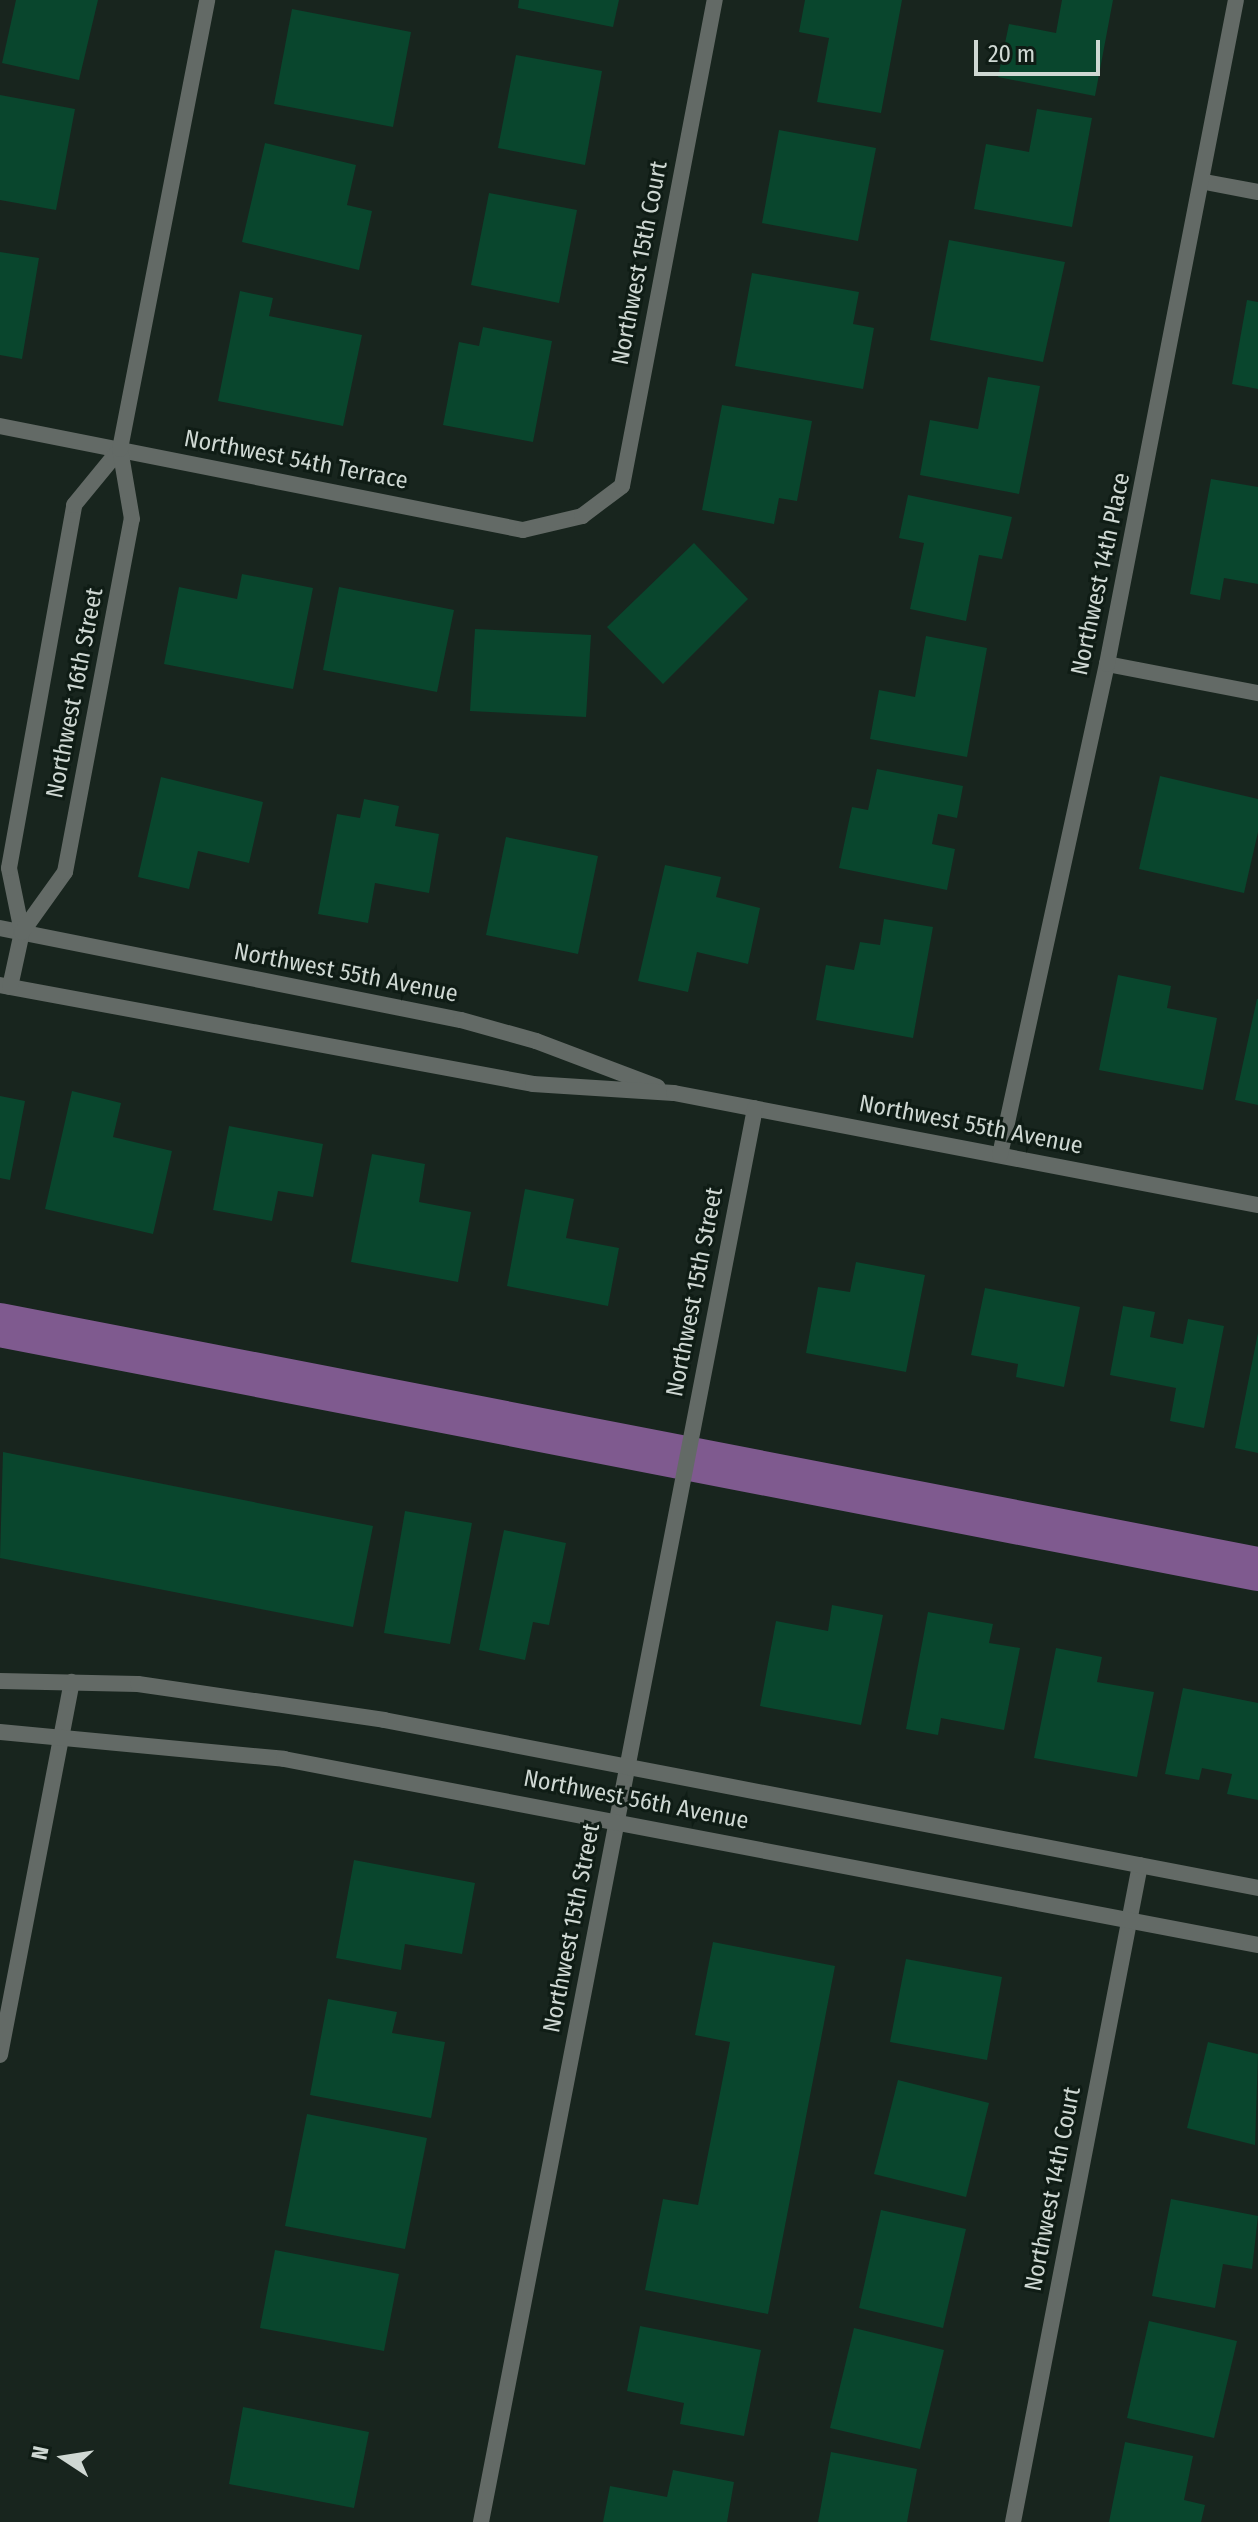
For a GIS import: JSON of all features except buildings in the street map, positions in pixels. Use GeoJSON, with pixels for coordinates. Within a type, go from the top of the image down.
{"type":"FeatureCollection","features":[{"type":"Feature","properties":{"kind":"street","name":"Northwest 16th Street"},"geometry":{"type":"LineString","coordinates":[[5,986],[22,932],[65,872],[132,519],[120,449],[207,0]]}},
{"type":"Feature","properties":{"kind":"street","name":"Northwest 15th Court"},"geometry":{"type":"LineString","coordinates":[[582,516],[622,486],[715,0]]}},
{"type":"Feature","properties":{"kind":"street","name":"Northwest 14th Place"},"geometry":{"type":"LineString","coordinates":[[1000,1155],[1107,664],[1205,182],[1236,0]]}},
{"type":"Feature","properties":{"kind":"street"},"geometry":{"type":"LineString","coordinates":[[1205,182],[1258,192]]}},
{"type":"Feature","properties":{"kind":"street","name":"Northwest 54th Terrace"},"geometry":{"type":"LineString","coordinates":[[0,426],[523,530],[582,516]]}},
{"type":"Feature","properties":{"kind":"street","name":"Northwest 16th Street"},"geometry":{"type":"LineString","coordinates":[[22,932],[9,868],[74,505],[120,449]]}},
{"type":"Feature","properties":{"kind":"street"},"geometry":{"type":"LineString","coordinates":[[1107,664],[1258,693]]}},
{"type":"Feature","properties":{"kind":"street","name":"Northwest 55th Avenue"},"geometry":{"type":"LineString","coordinates":[[0,928],[461,1020],[536,1041],[674,1093]]}},
{"type":"Feature","properties":{"kind":"street","name":"Northwest 55th Avenue"},"geometry":{"type":"LineString","coordinates":[[5,986],[533,1084],[674,1093],[1258,1205]]}},
{"type":"Feature","properties":{"kind":"street","name":"Northwest 15th Street"},"geometry":{"type":"LineString","coordinates":[[481,2522],[755,1108]]}},
{"type":"Feature","properties":{"kind":"street","name":"Northwest 56th Avenue"},"geometry":{"type":"LineString","coordinates":[[0,1681],[138,1684],[319,1709],[1258,1888]]}},
{"type":"Feature","properties":{"kind":"street"},"geometry":{"type":"LineString","coordinates":[[0,2055],[72,1682]]}},
{"type":"Feature","properties":{"kind":"street","name":"Northwest 56th Avenue"},"geometry":{"type":"LineString","coordinates":[[0,1732],[284,1759],[1258,1945]]}},
{"type":"Feature","properties":{"kind":"street","name":"Northwest 14th Court"},"geometry":{"type":"LineString","coordinates":[[1013,2522],[1140,1865]]}},
{"type":"Feature","properties":{"kind":"waterway"},"geometry":{"type":"LineString","coordinates":[[0,1325],[1258,1569]]}}]}
